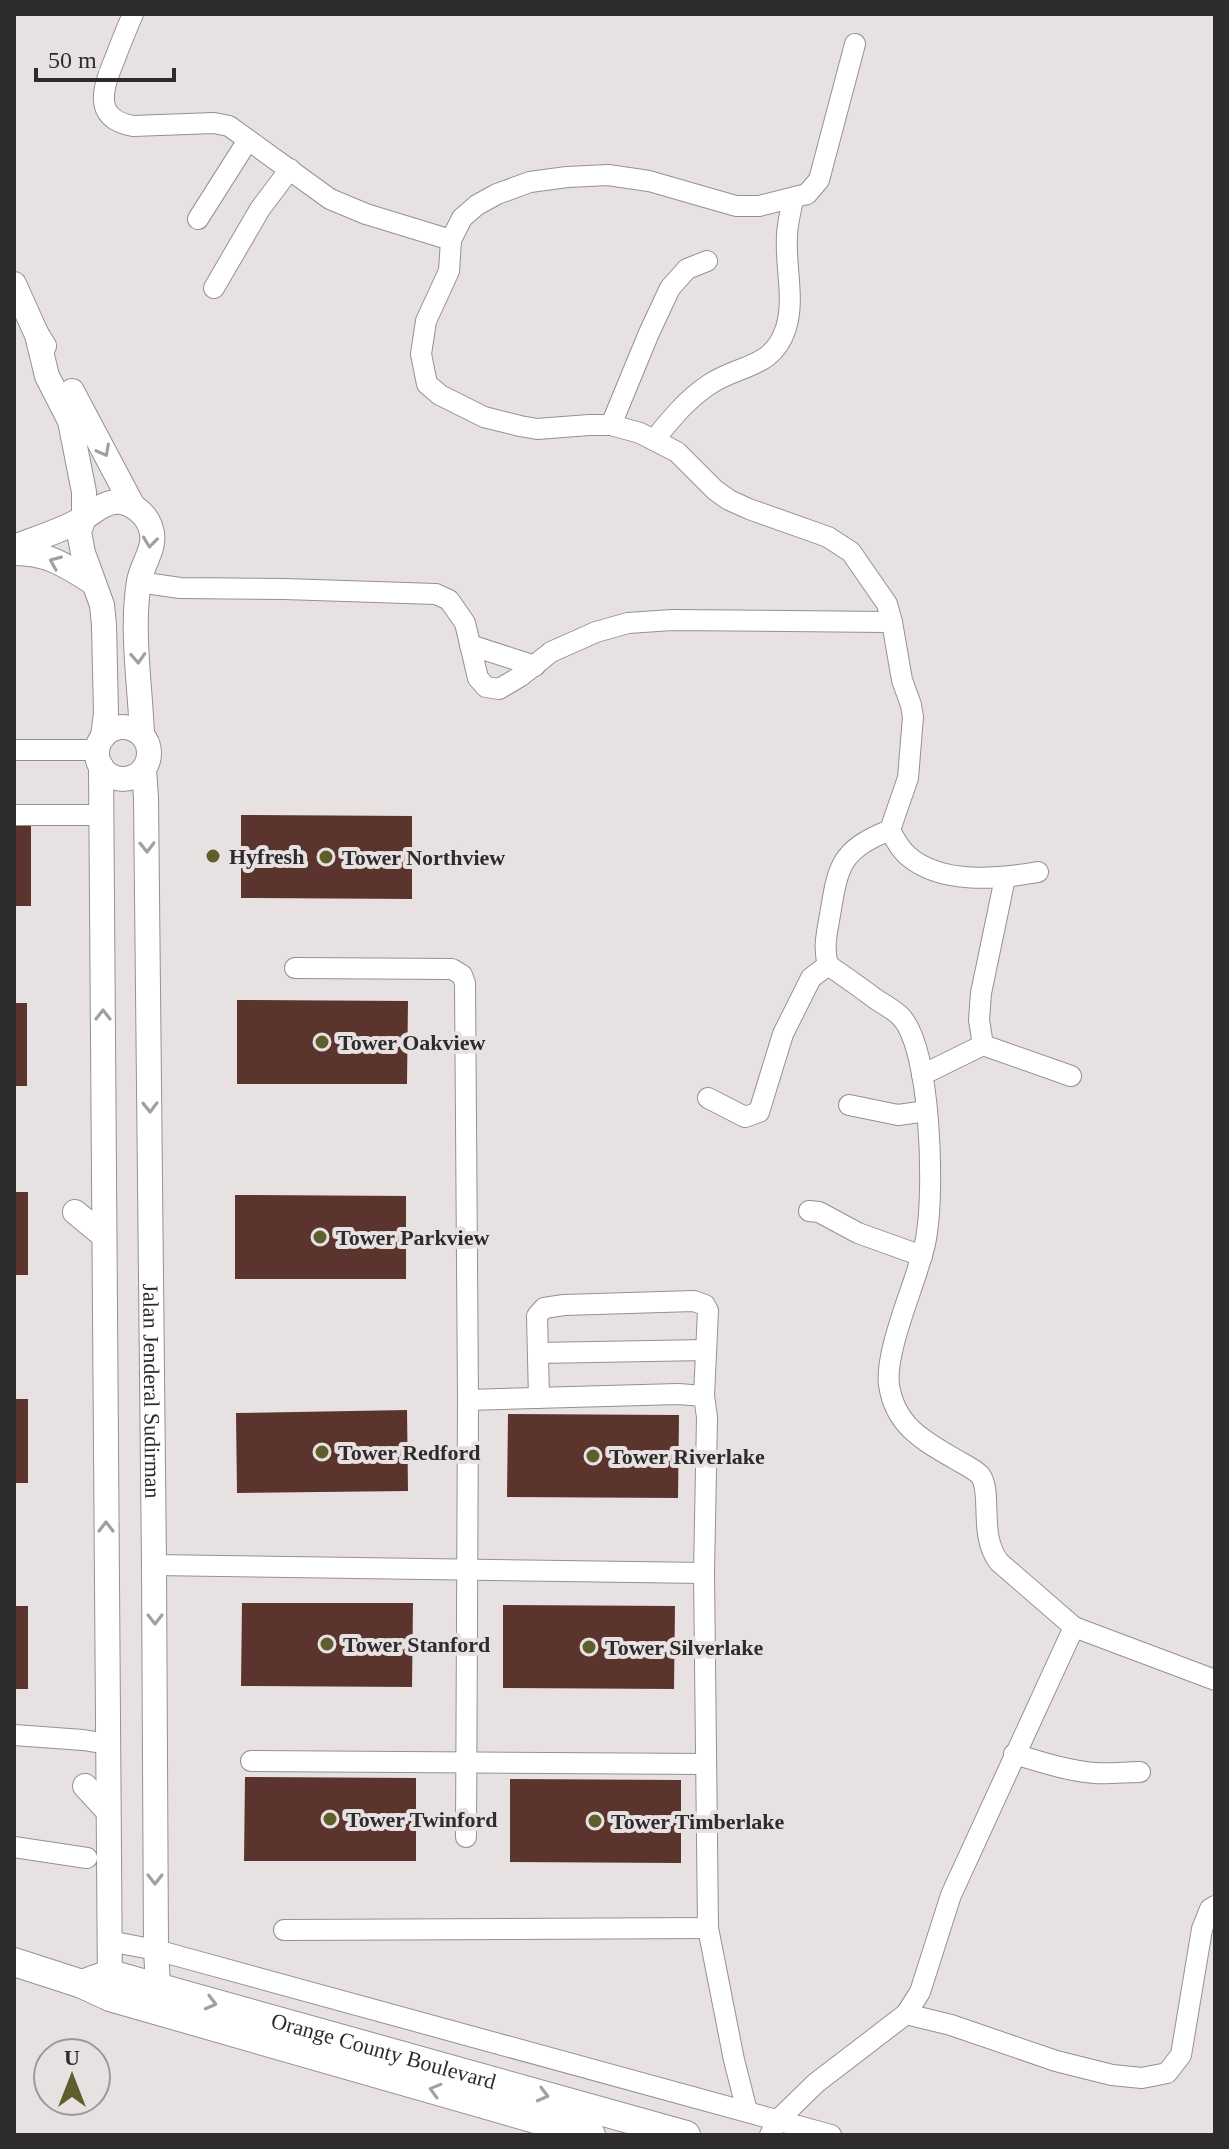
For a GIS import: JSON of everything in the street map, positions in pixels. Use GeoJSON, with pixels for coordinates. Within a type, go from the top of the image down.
{"type":"FeatureCollection","features":[{"type":"Feature","properties":{"kind":"main road"},"geometry":{"type":"LineString","coordinates":[[14,1962],[82,1984],[110,1986]]}},
{"type":"Feature","properties":{"kind":"main road","name":"Orange County Boulevard"},"geometry":{"type":"LineString","coordinates":[[110,1986],[591,2135]]}},
{"type":"Feature","properties":{"kind":"main road","name":"Orange County Boulevard"},"geometry":{"type":"LineString","coordinates":[[159,2000],[686,2135]]}},
{"type":"Feature","properties":{"kind":"street"},"geometry":{"type":"LineString","coordinates":[[133,14],[104,87],[106,109],[121,124],[214,123],[229,126],[330,199],[366,214],[451,240]]}},
{"type":"Feature","properties":{"kind":"street"},"geometry":{"type":"LineString","coordinates":[[855,44],[819,180],[807,194],[759,206],[736,206],[649,181],[608,175],[530,182],[477,205],[462,218],[451,240],[449,271],[426,321],[421,354],[427,384],[440,395],[484,417],[506,424],[537,429],[611,425],[640,433],[677,452],[729,500],[839,543],[851,552],[881,594],[892,622],[902,680],[913,717],[908,778],[890,830],[863,842],[841,865],[836,877],[825,943],[828,965],[901,1016],[916,1046],[922,1075],[930,1143],[927,1232],[891,1355],[888,1380],[893,1403],[904,1423],[919,1436],[980,1476],[984,1483],[987,1538],[992,1554],[1074,1627],[1215,1680]]}},
{"type":"Feature","properties":{"kind":"street"},"geometry":{"type":"LineString","coordinates":[[198,219],[248,140]]}},
{"type":"Feature","properties":{"kind":"street"},"geometry":{"type":"LineString","coordinates":[[214,288],[260,209],[290,169]]}},
{"type":"Feature","properties":{"kind":"street"},"geometry":{"type":"LineString","coordinates":[[654,440],[696,394],[713,382],[774,353],[786,328],[790,299],[787,235],[793,199]]}},
{"type":"Feature","properties":{"kind":"street"},"geometry":{"type":"LineString","coordinates":[[611,425],[670,288],[687,269],[707,261]]}},
{"type":"Feature","properties":{"kind":"street"},"geometry":{"type":"LineString","coordinates":[[14,284],[37,335],[61,371],[133,506]]}},
{"type":"Feature","properties":{"kind":"street"},"geometry":{"type":"LineString","coordinates":[[37,335],[47,376],[70,421],[84,492],[84,518],[79,532],[83,553],[102,605],[104,625],[106,713],[101,751],[101,815],[110,1986]]}},
{"type":"Feature","properties":{"kind":"street"},"geometry":{"type":"LineString","coordinates":[[14,547],[84,518],[105,505],[124,502],[145,517],[151,528],[152,542],[139,582],[136,623],[142,734]]}},
{"type":"Feature","properties":{"kind":"street"},"geometry":{"type":"LineString","coordinates":[[14,553],[33,553],[61,563],[95,587]]}},
{"type":"Feature","properties":{"kind":"street"},"geometry":{"type":"LineString","coordinates":[[139,582],[180,588],[436,594],[449,600],[465,623],[478,678],[486,687],[499,689],[551,652],[596,632],[628,623],[672,620],[885,622]]}},
{"type":"Feature","properties":{"kind":"street"},"geometry":{"type":"LineString","coordinates":[[470,645],[535,666]]}},
{"type":"Feature","properties":{"kind":"street"},"geometry":{"type":"LineString","coordinates":[[133,728],[142,734],[149,745],[149,758],[144,769],[122,779],[110,775],[101,751],[111,730],[133,728]]}},
{"type":"Feature","properties":{"kind":"street"},"geometry":{"type":"LineString","coordinates":[[14,750],[101,751]]}},
{"type":"Feature","properties":{"kind":"street","name":"Jalan Jenderal Sudirman"},"geometry":{"type":"LineString","coordinates":[[144,769],[159,2000]]}},
{"type":"Feature","properties":{"kind":"street"},"geometry":{"type":"LineString","coordinates":[[14,815],[101,815]]}},
{"type":"Feature","properties":{"kind":"street"},"geometry":{"type":"LineString","coordinates":[[890,830],[910,858],[938,873],[1005,878],[1038,872]]}},
{"type":"Feature","properties":{"kind":"street"},"geometry":{"type":"LineString","coordinates":[[983,1045],[979,1020],[981,993],[1005,878]]}},
{"type":"Feature","properties":{"kind":"street"},"geometry":{"type":"LineString","coordinates":[[708,1098],[745,1117],[759,1112],[783,1034],[811,978],[828,965]]}},
{"type":"Feature","properties":{"kind":"street"},"geometry":{"type":"LineString","coordinates":[[295,968],[452,969],[462,975],[465,983],[468,1400],[466,1837]]}},
{"type":"Feature","properties":{"kind":"street"},"geometry":{"type":"LineString","coordinates":[[922,1075],[983,1045],[1071,1076]]}},
{"type":"Feature","properties":{"kind":"street"},"geometry":{"type":"LineString","coordinates":[[849,1105],[898,1115],[927,1111]]}},
{"type":"Feature","properties":{"kind":"street"},"geometry":{"type":"LineString","coordinates":[[809,1211],[819,1212],[858,1233],[922,1256]]}},
{"type":"Feature","properties":{"kind":"street"},"geometry":{"type":"LineString","coordinates":[[75,1212],[104,1236]]}},
{"type":"Feature","properties":{"kind":"street"},"geometry":{"type":"LineString","coordinates":[[539,1398],[537,1316],[544,1308],[694,1301],[705,1305],[708,1311],[704,1396],[707,1417],[704,1573],[708,1928],[747,2111]]}},
{"type":"Feature","properties":{"kind":"street"},"geometry":{"type":"LineString","coordinates":[[538,1353],[706,1350]]}},
{"type":"Feature","properties":{"kind":"street"},"geometry":{"type":"LineString","coordinates":[[468,1400],[678,1394],[704,1396]]}},
{"type":"Feature","properties":{"kind":"street"},"geometry":{"type":"LineString","coordinates":[[154,1565],[704,1573]]}},
{"type":"Feature","properties":{"kind":"street"},"geometry":{"type":"LineString","coordinates":[[774,2128],[816,2083],[906,2014],[920,1992],[951,1895],[1074,1627]]}},
{"type":"Feature","properties":{"kind":"street"},"geometry":{"type":"LineString","coordinates":[[14,1735],[108,1744]]}},
{"type":"Feature","properties":{"kind":"street"},"geometry":{"type":"LineString","coordinates":[[1014,1754],[1076,1770],[1140,1772]]}},
{"type":"Feature","properties":{"kind":"street"},"geometry":{"type":"LineString","coordinates":[[251,1761],[706,1764]]}},
{"type":"Feature","properties":{"kind":"street"},"geometry":{"type":"LineString","coordinates":[[85,1786],[108,1811]]}},
{"type":"Feature","properties":{"kind":"street"},"geometry":{"type":"LineString","coordinates":[[14,1847],[87,1858]]}},
{"type":"Feature","properties":{"kind":"street"},"geometry":{"type":"LineString","coordinates":[[906,2014],[951,2025],[1056,2061],[1112,2075],[1142,2078],[1167,2073],[1181,2055],[1202,1929],[1210,1909],[1215,1906]]}},
{"type":"Feature","properties":{"kind":"street"},"geometry":{"type":"LineString","coordinates":[[284,1930],[708,1928]]}},
{"type":"Feature","properties":{"kind":"street"},"geometry":{"type":"LineString","coordinates":[[109,1941],[156,1950],[747,2111],[774,2128],[831,2135]]}},
{"type":"Feature","properties":{"kind":"building","name":"Tower Northview"},"geometry":{"type":"Polygon","coordinates":[[[241,815],[412,816],[412,899],[241,898],[241,815]]]}},
{"type":"Feature","properties":{"kind":"building"},"geometry":{"type":"Polygon","coordinates":[[[14,823],[31,823],[31,906],[14,906],[14,823]]]}},
{"type":"Feature","properties":{"kind":"building","name":"Tower Oakview"},"geometry":{"type":"Polygon","coordinates":[[[237,1000],[408,1001],[407,1084],[237,1084],[237,1000]]]}},
{"type":"Feature","properties":{"kind":"building"},"geometry":{"type":"Polygon","coordinates":[[[14,1003],[27,1003],[27,1086],[14,1086],[14,1003]]]}},
{"type":"Feature","properties":{"kind":"building"},"geometry":{"type":"Polygon","coordinates":[[[14,1192],[28,1192],[28,1275],[14,1275],[14,1192]]]}},
{"type":"Feature","properties":{"kind":"building","name":"Tower Parkview"},"geometry":{"type":"Polygon","coordinates":[[[235,1195],[406,1196],[406,1279],[235,1279],[235,1195]]]}},
{"type":"Feature","properties":{"kind":"building"},"geometry":{"type":"Polygon","coordinates":[[[14,1399],[28,1399],[28,1483],[14,1483],[14,1399]]]}},
{"type":"Feature","properties":{"kind":"building","name":"Tower Redford"},"geometry":{"type":"Polygon","coordinates":[[[407,1410],[408,1491],[237,1493],[236,1413],[407,1410]]]}},
{"type":"Feature","properties":{"kind":"building","name":"Tower Riverlake"},"geometry":{"type":"Polygon","coordinates":[[[508,1414],[679,1415],[678,1498],[507,1497],[508,1414]]]}},
{"type":"Feature","properties":{"kind":"building","name":"Tower Stanford"},"geometry":{"type":"Polygon","coordinates":[[[242,1603],[413,1603],[412,1687],[241,1686],[242,1603]]]}},
{"type":"Feature","properties":{"kind":"building","name":"Tower Silverlake"},"geometry":{"type":"Polygon","coordinates":[[[503,1605],[675,1606],[674,1689],[503,1688],[503,1605]]]}},
{"type":"Feature","properties":{"kind":"building"},"geometry":{"type":"Polygon","coordinates":[[[14,1606],[28,1606],[28,1689],[14,1689],[14,1606]]]}},
{"type":"Feature","properties":{"kind":"building","name":"Tower Twinford"},"geometry":{"type":"Polygon","coordinates":[[[245,1777],[416,1778],[416,1861],[244,1861],[245,1777]]]}},
{"type":"Feature","properties":{"kind":"building","name":"Tower Timberlake"},"geometry":{"type":"Polygon","coordinates":[[[510,1779],[681,1780],[681,1863],[510,1862],[510,1779]]]}},
{"type":"Feature","properties":{"kind":"place","name":"Hyfresh"},"geometry":{"type":"Point","coordinates":[213,856]}},
{"type":"Feature","properties":{"kind":"place","name":"Tower Northview"},"geometry":{"type":"Point","coordinates":[326,857]}},
{"type":"Feature","properties":{"kind":"place","name":"Tower Oakview"},"geometry":{"type":"Point","coordinates":[322,1042]}},
{"type":"Feature","properties":{"kind":"place","name":"Tower Parkview"},"geometry":{"type":"Point","coordinates":[320,1237]}},
{"type":"Feature","properties":{"kind":"place","name":"Tower Redford"},"geometry":{"type":"Point","coordinates":[322,1452]}},
{"type":"Feature","properties":{"kind":"place","name":"Tower Riverlake"},"geometry":{"type":"Point","coordinates":[593,1456]}},
{"type":"Feature","properties":{"kind":"place","name":"Tower Stanford"},"geometry":{"type":"Point","coordinates":[327,1644]}},
{"type":"Feature","properties":{"kind":"place","name":"Tower Silverlake"},"geometry":{"type":"Point","coordinates":[589,1647]}},
{"type":"Feature","properties":{"kind":"place","name":"Tower Twinford"},"geometry":{"type":"Point","coordinates":[330,1819]}},
{"type":"Feature","properties":{"kind":"place","name":"Tower Timberlake"},"geometry":{"type":"Point","coordinates":[595,1821]}}]}
